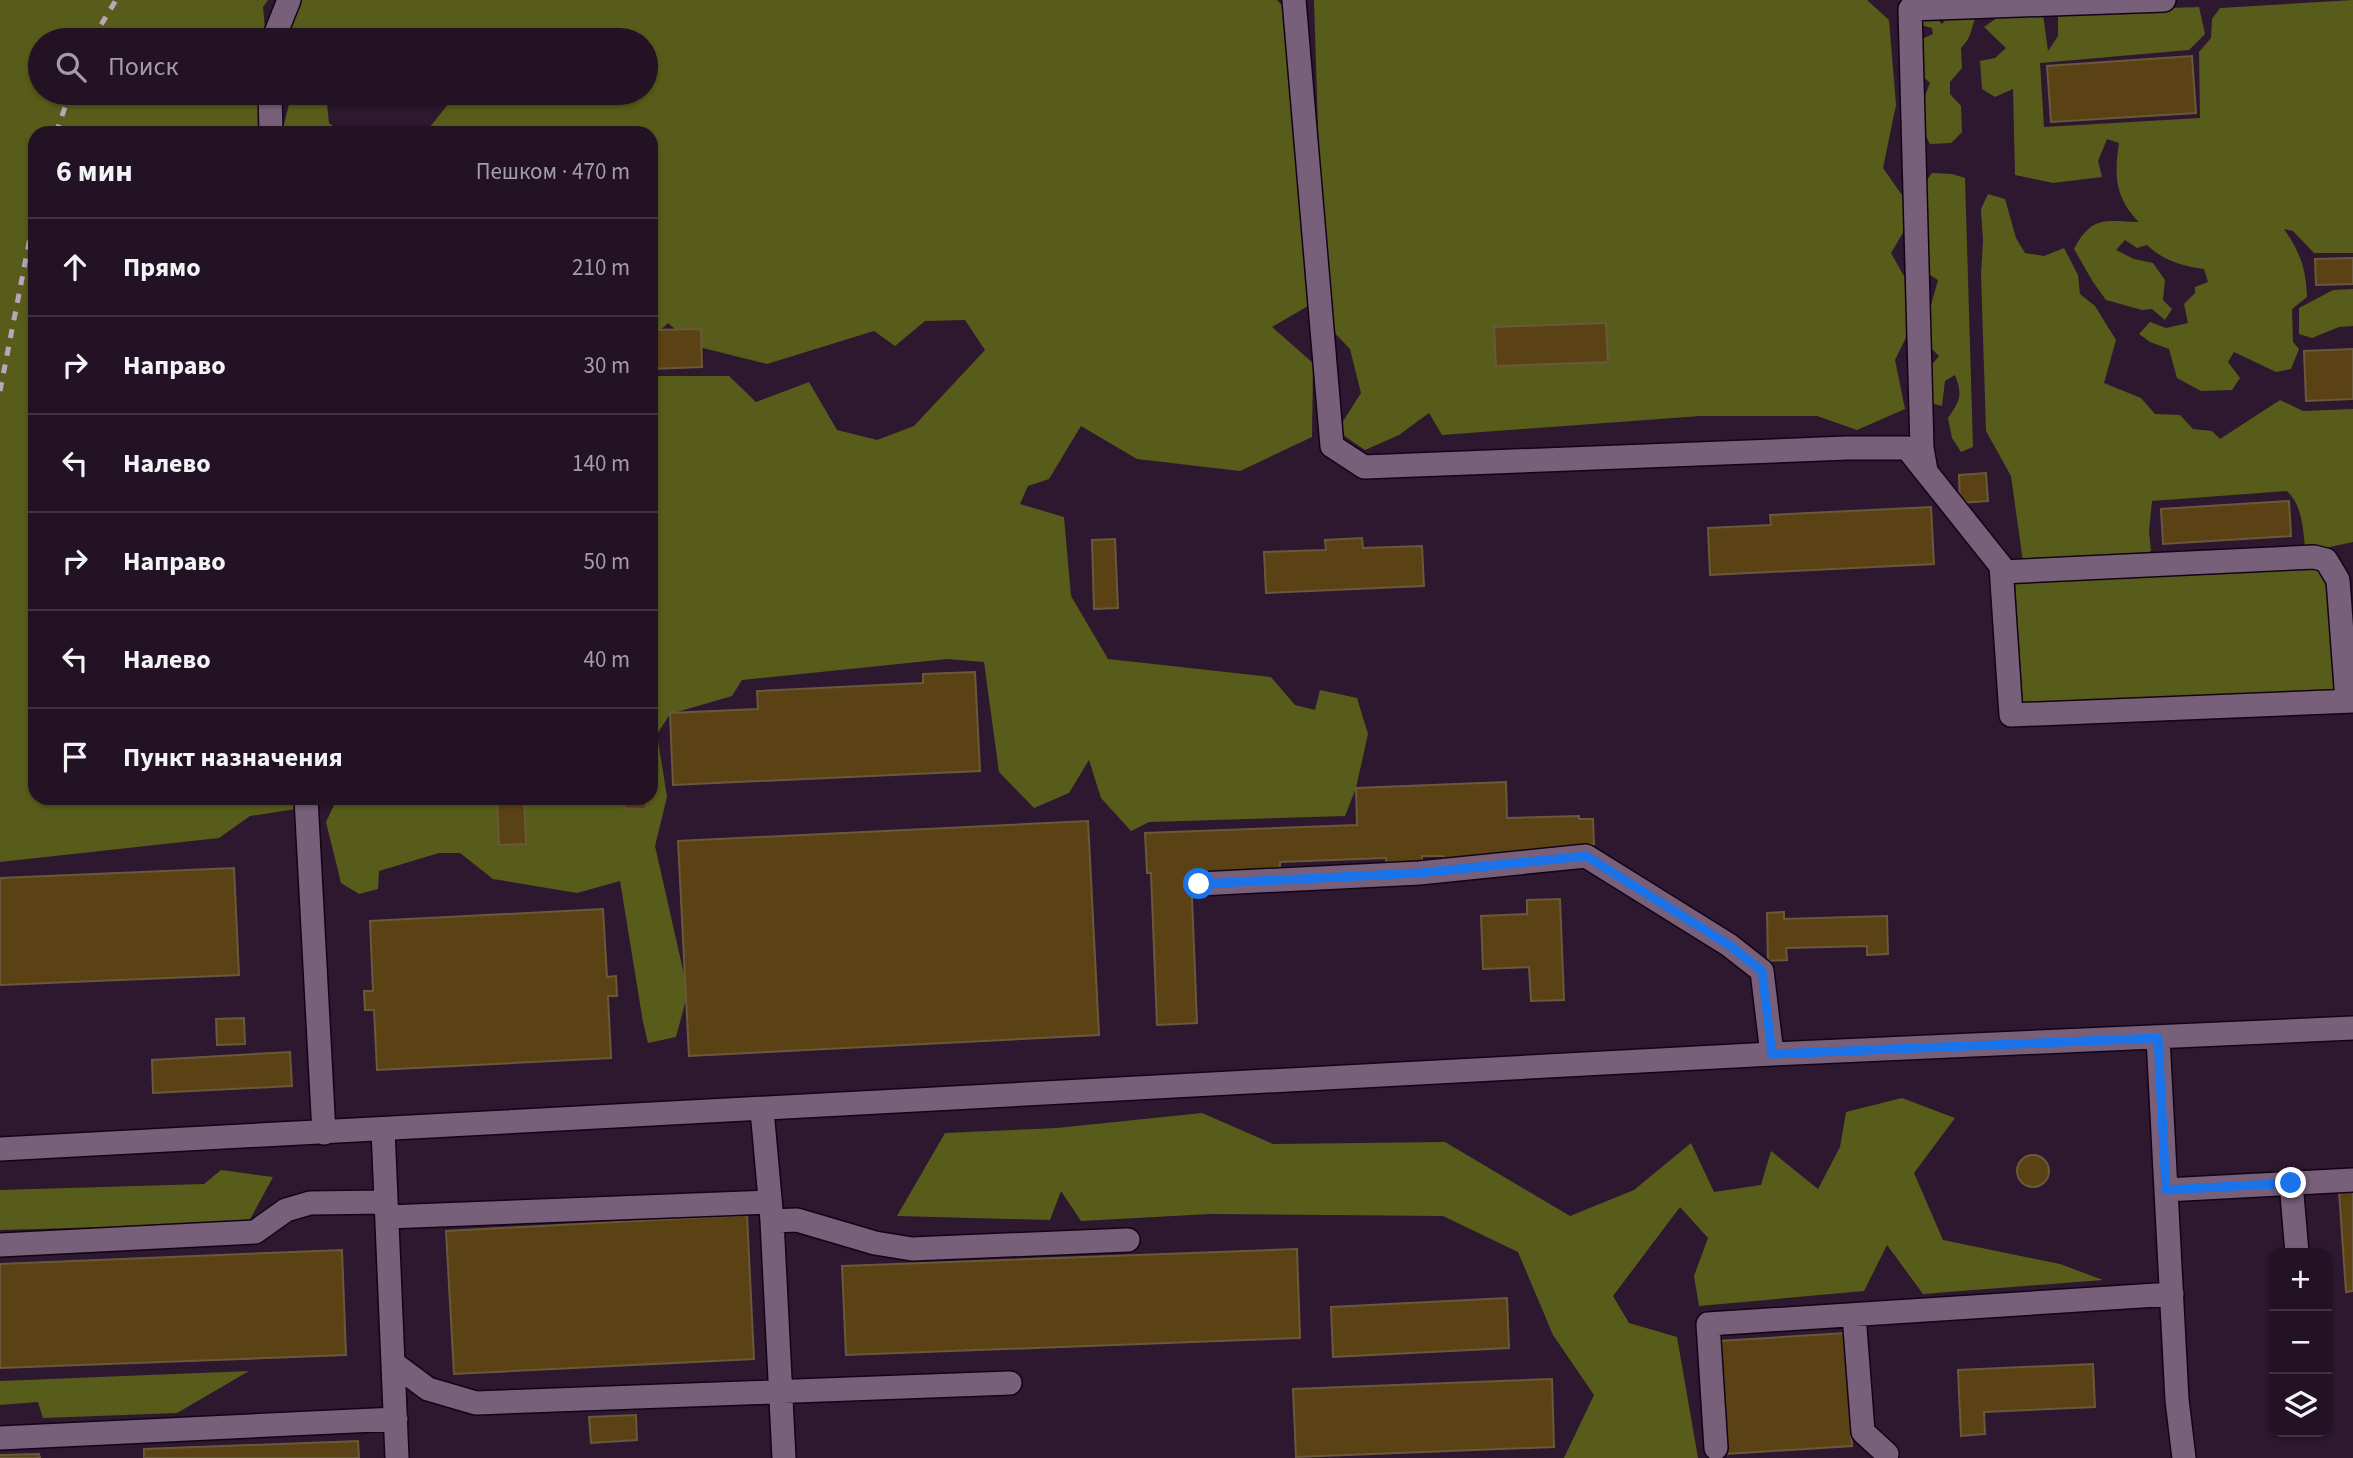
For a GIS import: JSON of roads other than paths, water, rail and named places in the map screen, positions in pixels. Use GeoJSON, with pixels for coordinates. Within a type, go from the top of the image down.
{"type":"FeatureCollection","features":[{"type":"Feature","properties":{"kind":"lane"},"geometry":{"type":"LineString","coordinates":[[278,28],[289,0]]}},
{"type":"Feature","properties":{"kind":"lane"},"geometry":{"type":"LineString","coordinates":[[1294,0],[1332,446],[1364,467],[1907,448],[2001,566],[2011,715],[2350,701],[2337,580],[2326,560],[2314,557],[2002,572]]}},
{"type":"Feature","properties":{"kind":"lane"},"geometry":{"type":"LineString","coordinates":[[1926,471],[1922,448],[1909,4],[2164,0]]}},
{"type":"Feature","properties":{"kind":"lane"},"geometry":{"type":"LineString","coordinates":[[270,105],[271,126]]}},
{"type":"Feature","properties":{"kind":"lane"},"geometry":{"type":"LineString","coordinates":[[306,805],[324,1133]]}},
{"type":"Feature","properties":{"kind":"lane"},"geometry":{"type":"LineString","coordinates":[[1199,884],[1419,873],[1586,856],[1729,945],[1762,971],[1772,1054]]}},
{"type":"Feature","properties":{"kind":"lane"},"geometry":{"type":"LineString","coordinates":[[0,1149],[1772,1054],[2353,1028]]}},
{"type":"Feature","properties":{"kind":"lane"},"geometry":{"type":"LineString","coordinates":[[2158,1038],[2178,1457]]}},
{"type":"Feature","properties":{"kind":"lane"},"geometry":{"type":"LineString","coordinates":[[762,1110],[771,1211],[784,1458]]}},
{"type":"Feature","properties":{"kind":"lane"},"geometry":{"type":"LineString","coordinates":[[383,1129],[397,1458]]}},
{"type":"Feature","properties":{"kind":"lane"},"geometry":{"type":"LineString","coordinates":[[2166,1190],[2353,1180]]}},
{"type":"Feature","properties":{"kind":"lane"},"geometry":{"type":"LineString","coordinates":[[2291,1183],[2297,1248]]}},
{"type":"Feature","properties":{"kind":"lane"},"geometry":{"type":"LineString","coordinates":[[0,1245],[255,1232],[286,1210],[310,1203],[386,1210],[771,1211],[875,1243],[912,1250],[1128,1240]]}},
{"type":"Feature","properties":{"kind":"lane"},"geometry":{"type":"LineString","coordinates":[[1716,1448],[1709,1324],[2172,1294]]}},
{"type":"Feature","properties":{"kind":"lane"},"geometry":{"type":"LineString","coordinates":[[1854,1315],[1863,1432],[1888,1454]]}},
{"type":"Feature","properties":{"kind":"lane"},"geometry":{"type":"LineString","coordinates":[[393,1363],[428,1389],[476,1403],[1010,1383]]}},
{"type":"Feature","properties":{"kind":"lane"},"geometry":{"type":"LineString","coordinates":[[0,1438],[396,1419]]}},
{"type":"Feature","properties":{"kind":"railway"},"geometry":{"type":"LineString","coordinates":[[99,28],[116,0]]}},
{"type":"Feature","properties":{"kind":"railway"},"geometry":{"type":"LineString","coordinates":[[58,126],[66,105]]}},
{"type":"Feature","properties":{"kind":"railway"},"geometry":{"type":"LineString","coordinates":[[0,391],[28,248]]}}]}
